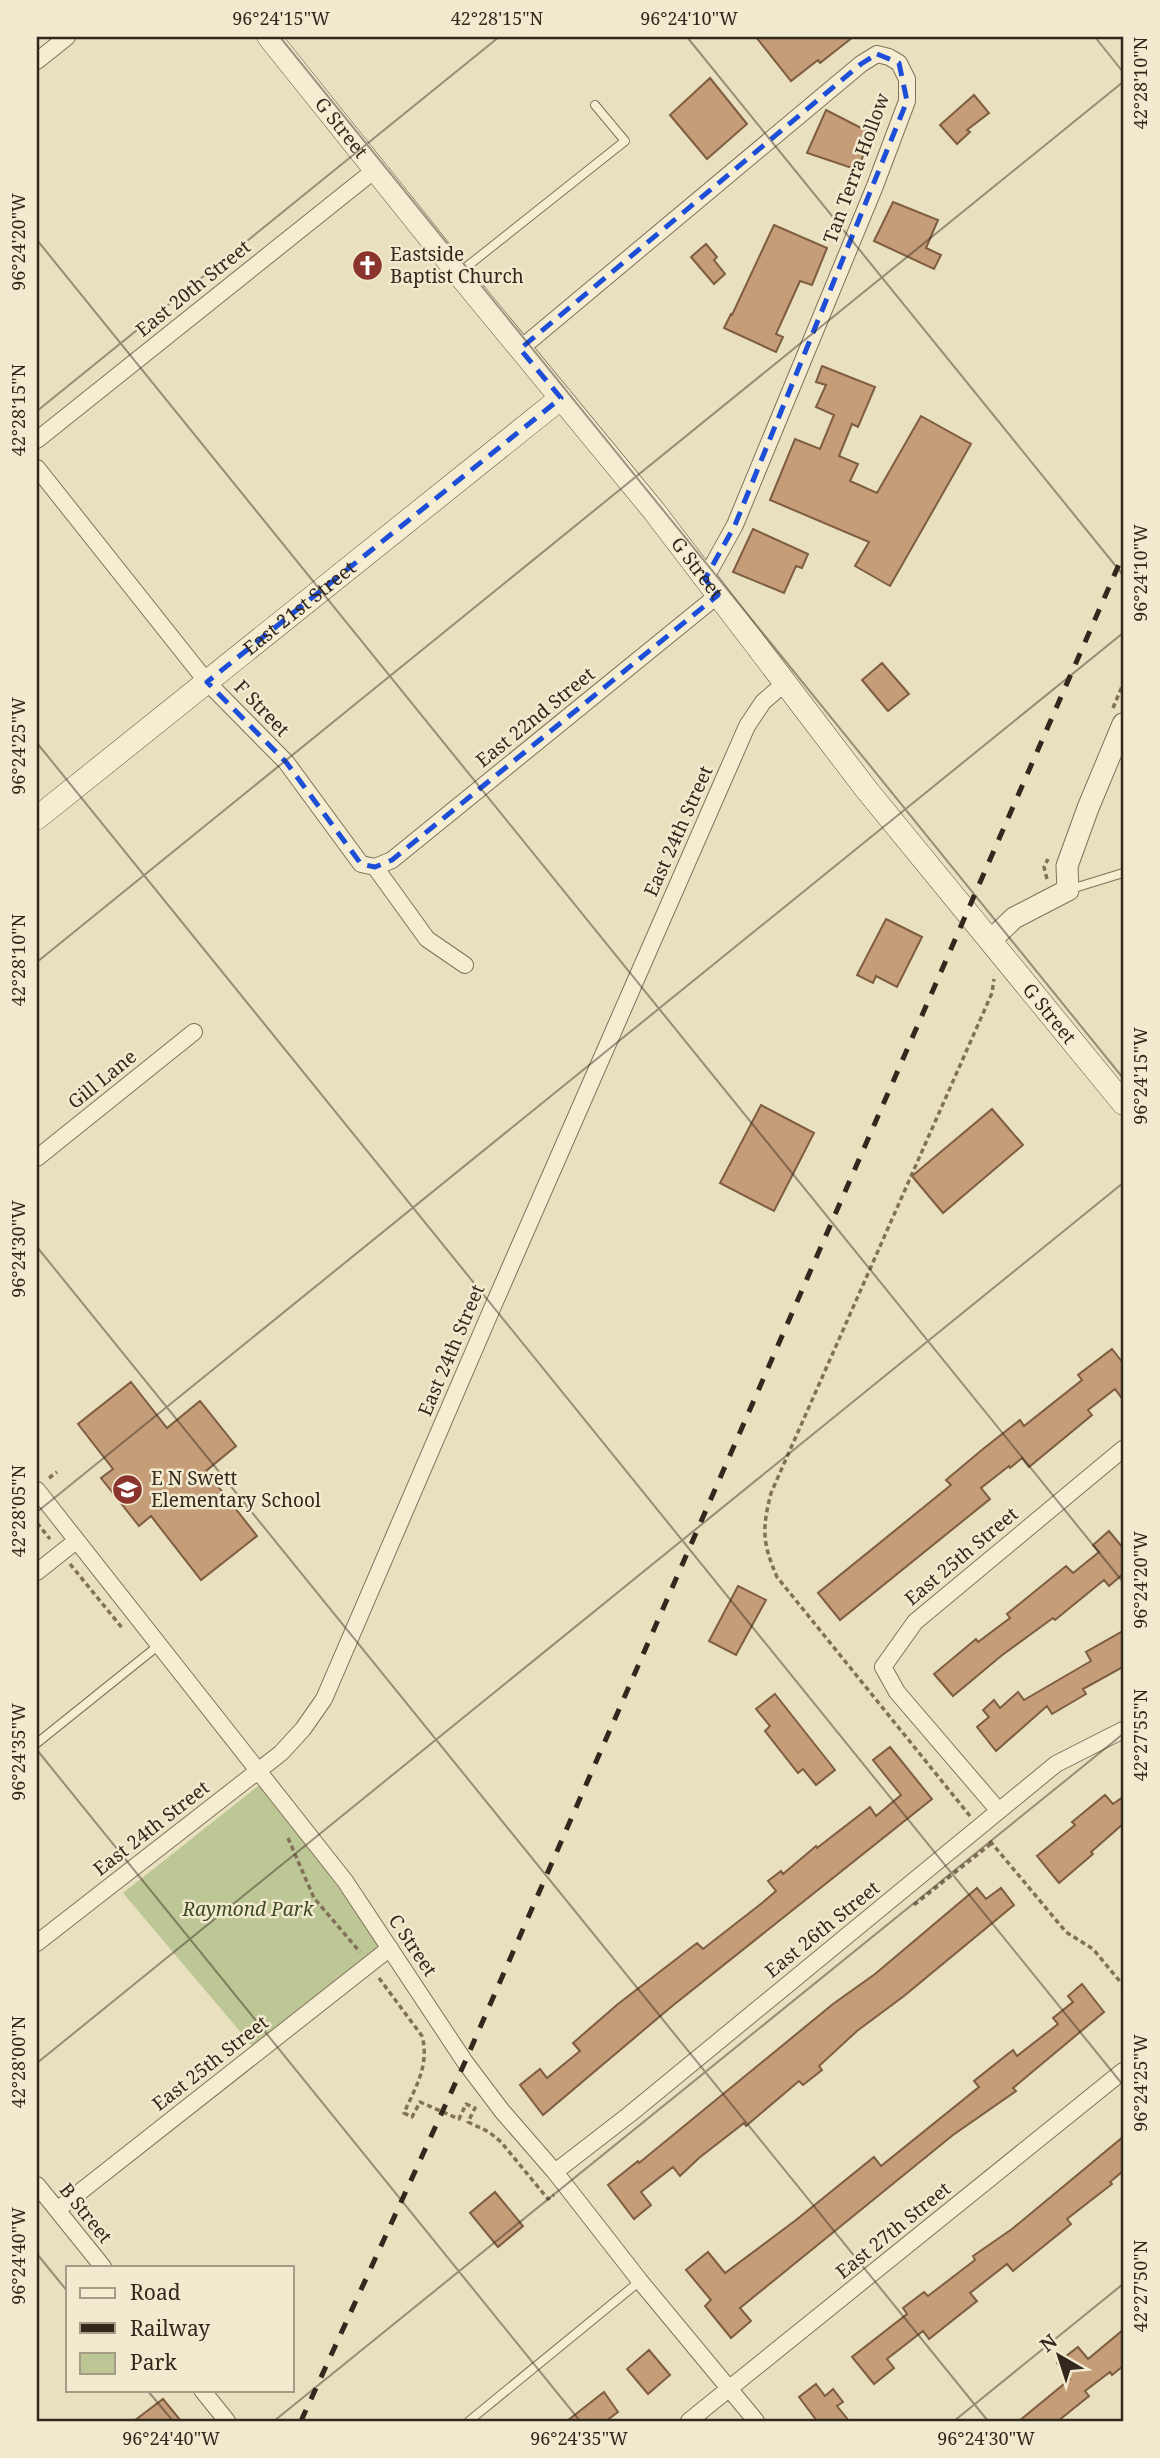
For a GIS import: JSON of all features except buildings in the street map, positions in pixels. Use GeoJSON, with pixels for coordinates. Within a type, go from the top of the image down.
{"type":"FeatureCollection","features":[{"type":"Feature","properties":{"kind":"main road","name":"G Street"},"geometry":{"type":"LineString","coordinates":[[269,37],[458,274],[654,511],[866,789],[1123,1103]]}},
{"type":"Feature","properties":{"kind":"main road","name":"East 21st Street"},"geometry":{"type":"LineString","coordinates":[[37,818],[561,398]]}},
{"type":"Feature","properties":{"kind":"street"},"geometry":{"type":"LineString","coordinates":[[37,61],[67,37]]}},
{"type":"Feature","properties":{"kind":"street","name":"Tan Terra Hollow"},"geometry":{"type":"LineString","coordinates":[[520,349],[861,64],[877,54],[889,57],[899,64],[907,79],[907,102],[712,587]]}},
{"type":"Feature","properties":{"kind":"street","name":"East 20th Street"},"geometry":{"type":"LineString","coordinates":[[37,440],[376,169]]}},
{"type":"Feature","properties":{"kind":"street","name":"F Street"},"geometry":{"type":"LineString","coordinates":[[37,468],[207,681],[286,762],[361,864],[375,867],[427,939],[465,965]]}},
{"type":"Feature","properties":{"kind":"street","name":"East 22nd Street"},"geometry":{"type":"LineString","coordinates":[[375,867],[392,860],[712,587]]}},
{"type":"Feature","properties":{"kind":"street","name":"East 24th Street"},"geometry":{"type":"LineString","coordinates":[[37,1943],[281,1753],[303,1729],[324,1699],[747,726],[763,702],[785,682]]}},
{"type":"Feature","properties":{"kind":"street"},"geometry":{"type":"LineString","coordinates":[[991,940],[1014,918],[1068,890],[1067,866],[1123,724]]}},
{"type":"Feature","properties":{"kind":"street","name":"Gill Lane"},"geometry":{"type":"LineString","coordinates":[[37,1158],[194,1032]]}},
{"type":"Feature","properties":{"kind":"street","name":"East 25th Street"},"geometry":{"type":"LineString","coordinates":[[999,1811],[897,1692],[883,1667],[915,1622],[1123,1449]]}},
{"type":"Feature","properties":{"kind":"street","name":"C Street"},"geometry":{"type":"LineString","coordinates":[[37,1490],[345,1881],[479,2082],[756,2421]]}},
{"type":"Feature","properties":{"kind":"street"},"geometry":{"type":"LineString","coordinates":[[37,1572],[76,1541]]}},
{"type":"Feature","properties":{"kind":"street","name":"East 26th Street"},"geometry":{"type":"LineString","coordinates":[[555,2172],[630,2114],[1056,1764],[1123,1730]]}},
{"type":"Feature","properties":{"kind":"street","name":"East 25th Street"},"geometry":{"type":"LineString","coordinates":[[57,2210],[390,1948]]}},
{"type":"Feature","properties":{"kind":"street","name":"East 27th Street"},"geometry":{"type":"LineString","coordinates":[[689,2421],[1123,2071]]}},
{"type":"Feature","properties":{"kind":"street","name":"B Street"},"geometry":{"type":"LineString","coordinates":[[37,2185],[102,2266]]}},
{"type":"Feature","properties":{"kind":"street"},"geometry":{"type":"LineString","coordinates":[[204,2392],[227,2421]]}},
{"type":"Feature","properties":{"kind":"lane"},"geometry":{"type":"LineString","coordinates":[[458,274],[625,141],[595,105]]}},
{"type":"Feature","properties":{"kind":"lane"},"geometry":{"type":"LineString","coordinates":[[1068,890],[1123,873]]}},
{"type":"Feature","properties":{"kind":"lane"},"geometry":{"type":"LineString","coordinates":[[37,1744],[159,1645]]}},
{"type":"Feature","properties":{"kind":"lane"},"geometry":{"type":"LineString","coordinates":[[469,2421],[640,2281]]}},
{"type":"Feature","properties":{"kind":"path"},"geometry":{"type":"LineString","coordinates":[[987,971],[994,979],[992,993],[771,1493],[763,1524],[767,1554],[777,1577],[992,1843],[1066,1932],[1093,1949],[1123,1985]]}},
{"type":"Feature","properties":{"kind":"path"},"geometry":{"type":"LineString","coordinates":[[37,1523],[144,1656]]}},
{"type":"Feature","properties":{"kind":"path"},"geometry":{"type":"LineString","coordinates":[[287,1836],[314,1898],[422,2036],[422,2072],[404,2113],[412,2117],[419,2102],[459,2119],[466,2104],[475,2108],[468,2122],[489,2132],[501,2142],[548,2199],[566,2186]]}},
{"type":"Feature","properties":{"kind":"path"},"geometry":{"type":"LineString","coordinates":[[906,1911],[992,1843]]}},
{"type":"Feature","properties":{"kind":"highlighted area"},"geometry":{"type":"Polygon","coordinates":[[[877,54],[899,63],[907,101],[735,525],[705,579],[718,595],[392,860],[375,867],[361,864],[286,762],[207,682],[561,398],[520,349],[861,64],[877,54]]]}},
{"type":"Feature","properties":{"kind":"green space","name":"Raymond Park"},"geometry":{"type":"Polygon","coordinates":[[[262,1783],[383,1948],[254,2048],[123,1893],[262,1783]]]}},
{"type":"Feature","properties":{"kind":"railway"},"geometry":{"type":"LineString","coordinates":[[301,2421],[465,2062],[1123,555]]}},
{"type":"Feature","properties":{"kind":"place","name":"Eastside Baptist Church"},"geometry":{"type":"Point","coordinates":[367,265]}},
{"type":"Feature","properties":{"kind":"place","name":"E N Swett Elementary School"},"geometry":{"type":"Point","coordinates":[128,1489]}}]}
